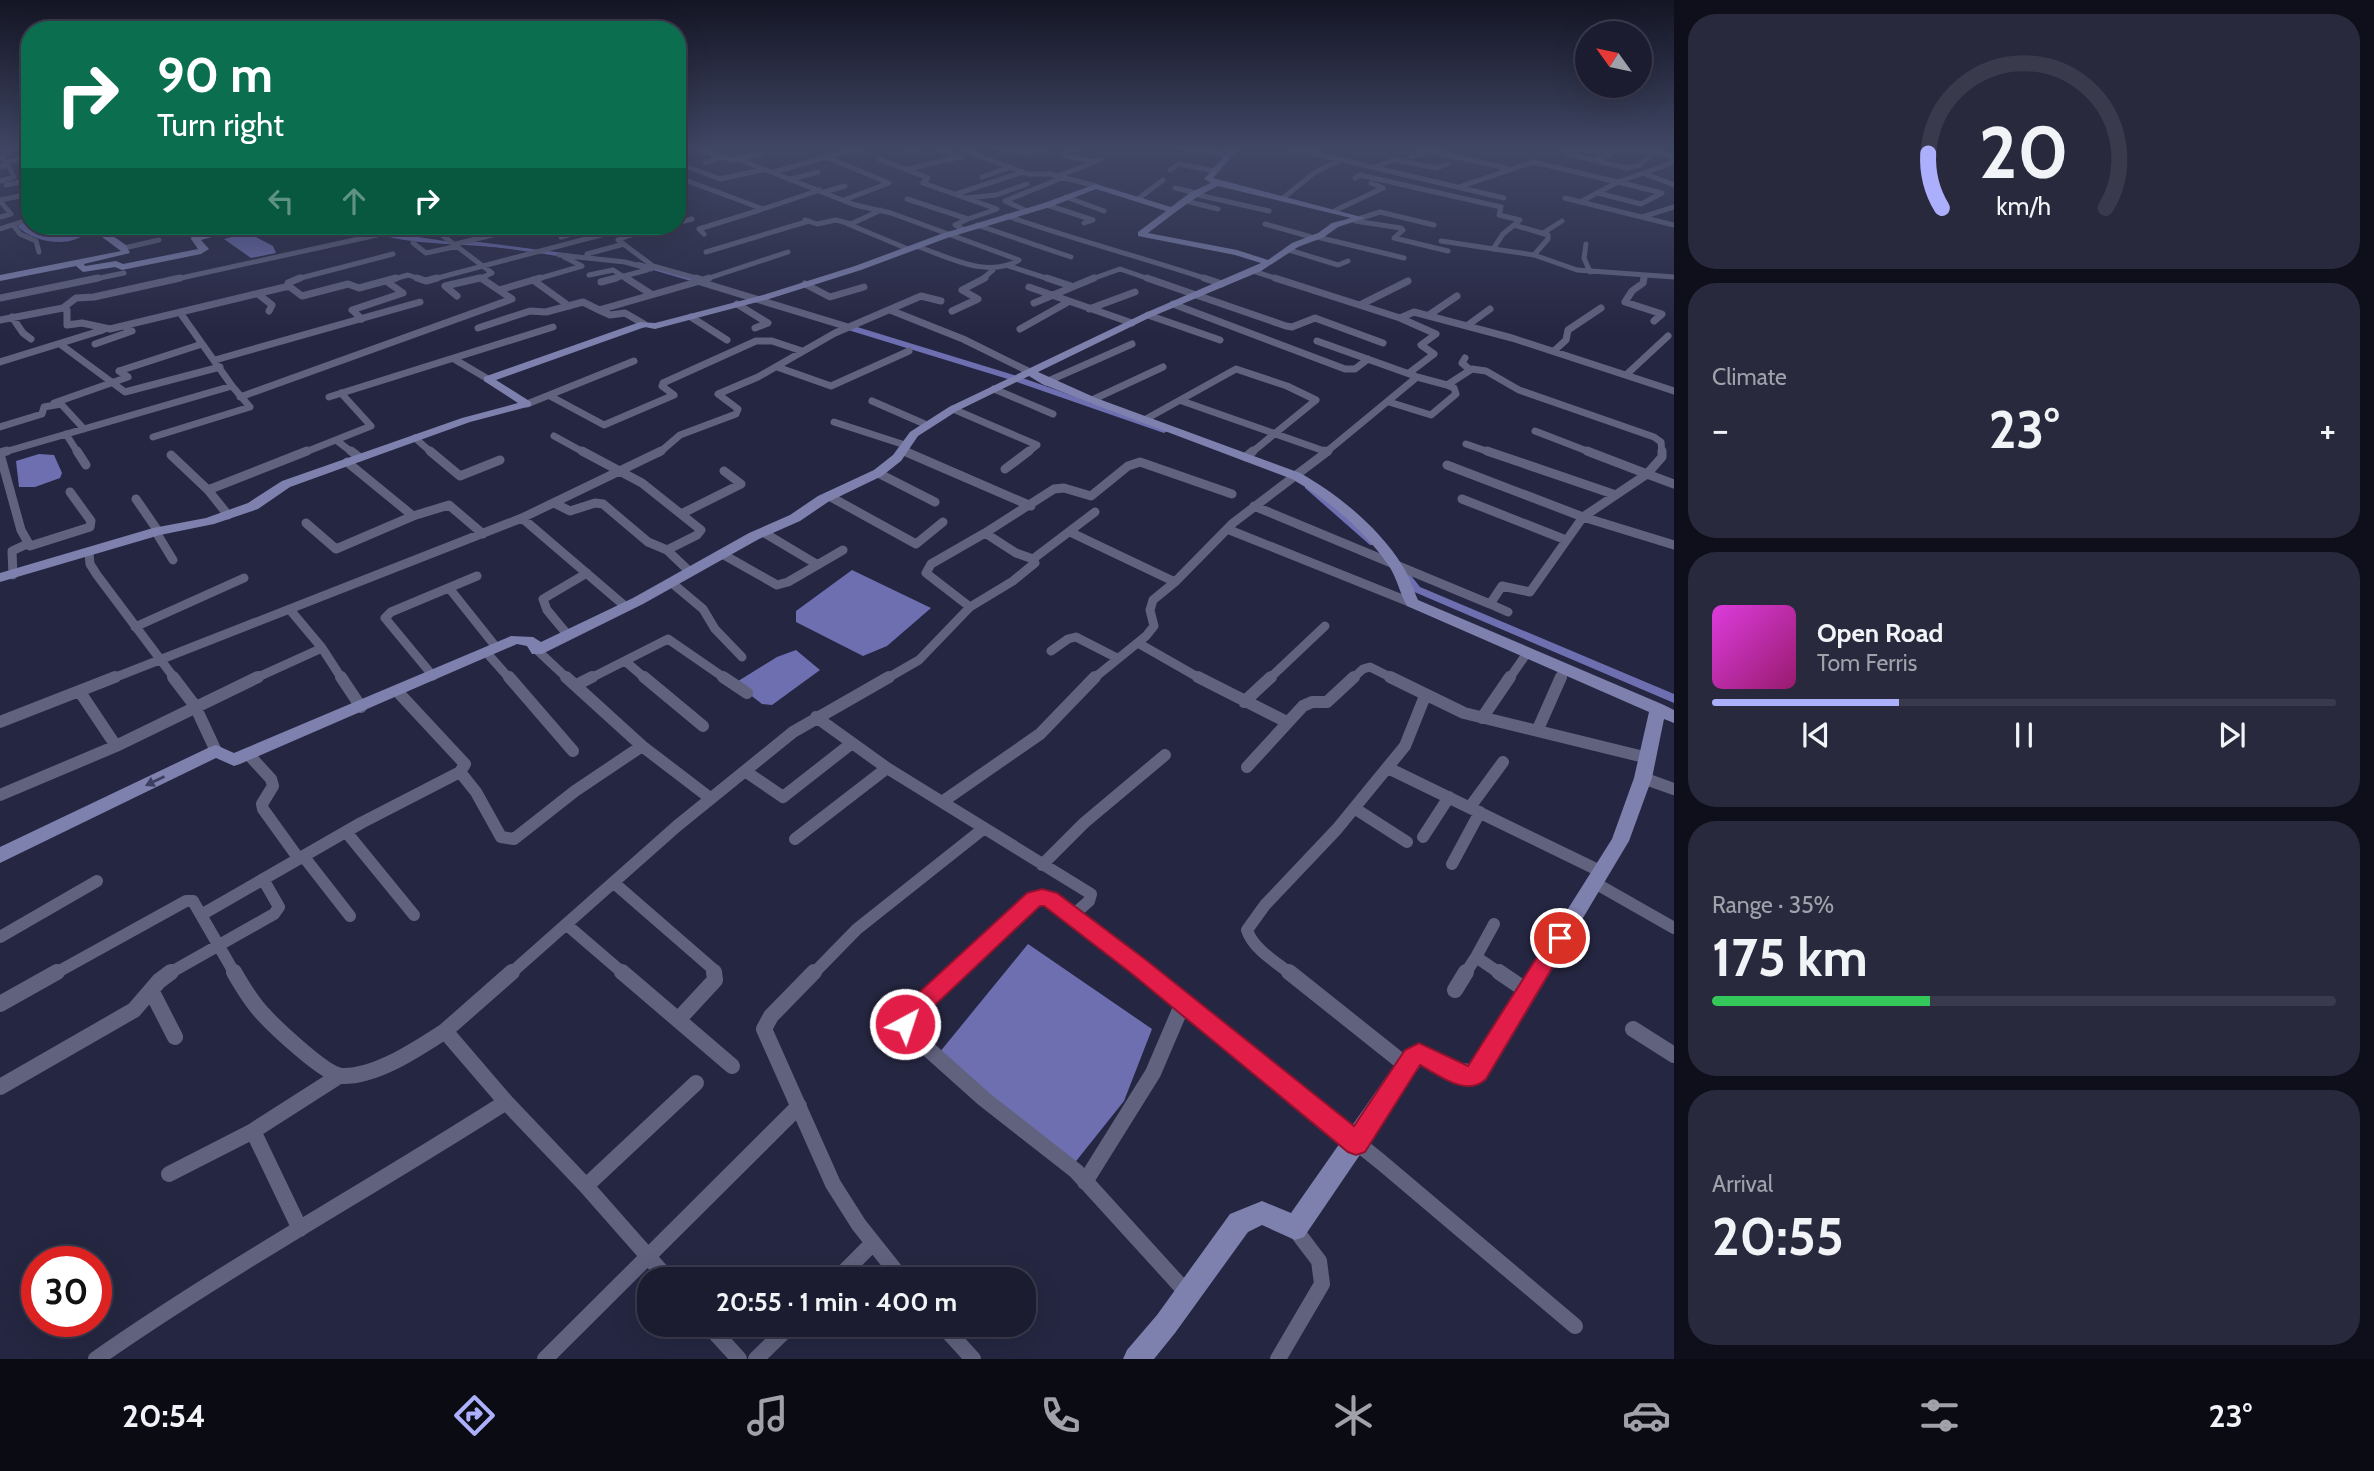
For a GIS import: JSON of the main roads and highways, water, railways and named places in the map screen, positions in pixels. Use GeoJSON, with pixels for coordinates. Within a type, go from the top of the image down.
{"type":"FeatureCollection","features":[{"type":"Feature","properties":{"kind":"water"},"geometry":{"type":"Polygon","coordinates":[[[30,235],[83,235],[66,242],[45,241],[30,235]]]}},
{"type":"Feature","properties":{"kind":"water"},"geometry":{"type":"Polygon","coordinates":[[[252,235],[273,246],[276,253],[251,258],[224,239],[252,235]]]}},
{"type":"Feature","properties":{"kind":"water"},"geometry":{"type":"Polygon","coordinates":[[[39,454],[54,455],[62,473],[60,478],[35,487],[19,487],[16,461],[39,454]]]}},
{"type":"Feature","properties":{"kind":"water"},"geometry":{"type":"Polygon","coordinates":[[[852,570],[931,608],[887,646],[863,656],[796,622],[796,611],[852,570]]]}},
{"type":"Feature","properties":{"kind":"water"},"geometry":{"type":"Polygon","coordinates":[[[796,650],[820,670],[772,705],[762,704],[735,683],[777,657],[796,650]]]}},
{"type":"Feature","properties":{"kind":"water"},"geometry":{"type":"Polygon","coordinates":[[[1028,944],[1152,1029],[1124,1101],[1073,1165],[939,1053],[1028,944]]]}},
{"type":"Feature","properties":{"kind":"waterway"},"geometry":{"type":"LineString","coordinates":[[391,235],[571,256]]}},
{"type":"Feature","properties":{"kind":"waterway"},"geometry":{"type":"LineString","coordinates":[[638,264],[691,279]]}},
{"type":"Feature","properties":{"kind":"waterway"},"geometry":{"type":"LineString","coordinates":[[838,324],[1014,378],[1164,430]]}},
{"type":"Feature","properties":{"kind":"waterway"},"geometry":{"type":"LineString","coordinates":[[1308,486],[1374,543]]}},
{"type":"Feature","properties":{"kind":"waterway"},"geometry":{"type":"LineString","coordinates":[[1401,570],[1416,589],[1674,699]]}}]}
